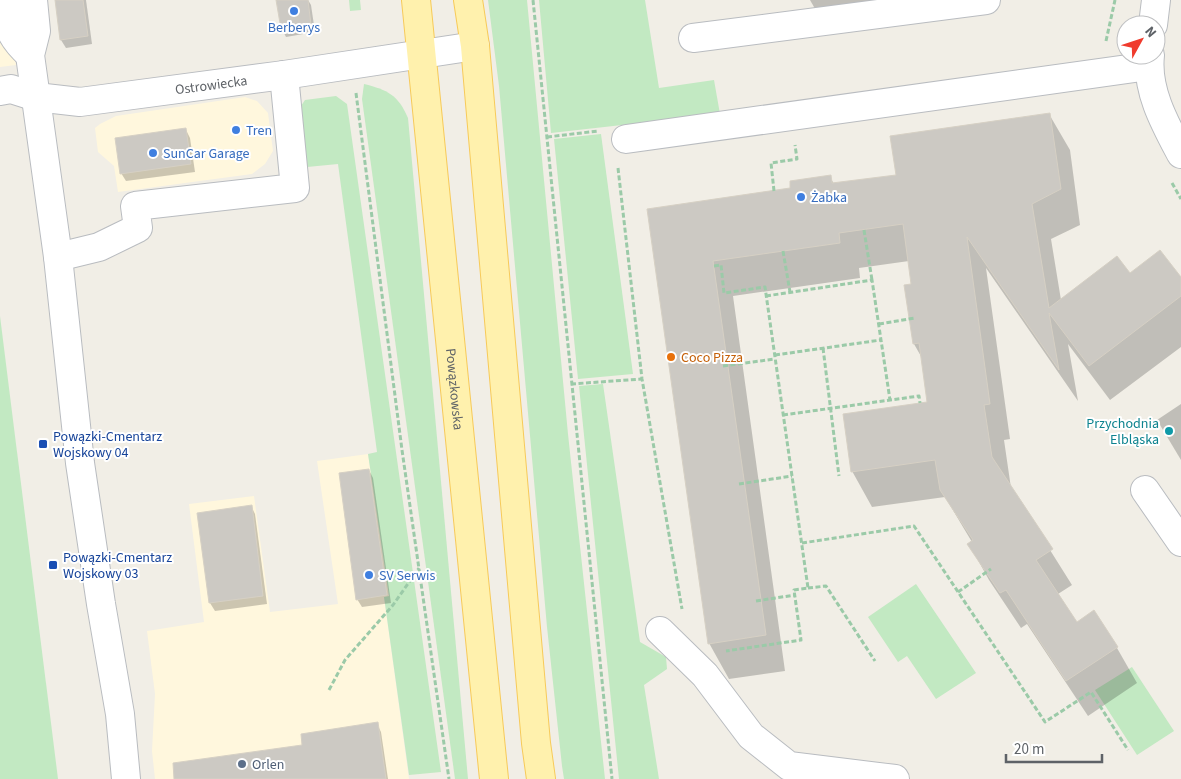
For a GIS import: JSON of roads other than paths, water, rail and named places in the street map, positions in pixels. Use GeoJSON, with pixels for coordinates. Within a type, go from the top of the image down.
{"type":"FeatureCollection","features":[{"type":"Feature","properties":{"kind":"main road","name":"Powązkowska"},"geometry":{"type":"LineString","coordinates":[[416,0],[494,779]]}},
{"type":"Feature","properties":{"kind":"main road"},"geometry":{"type":"LineString","coordinates":[[468,0],[474,46],[536,743],[541,779]]}},
{"type":"Feature","properties":{"kind":"street"},"geometry":{"type":"LineString","coordinates":[[7,0],[9,27],[15,41],[30,55]]}},
{"type":"Feature","properties":{"kind":"street"},"geometry":{"type":"LineString","coordinates":[[33,0],[36,31],[30,55],[58,257],[82,473],[101,604],[120,714],[126,779]]}},
{"type":"Feature","properties":{"kind":"street"},"geometry":{"type":"LineString","coordinates":[[694,38],[986,0]]}},
{"type":"Feature","properties":{"kind":"street"},"geometry":{"type":"LineString","coordinates":[[1155,15],[1156,0]]}},
{"type":"Feature","properties":{"kind":"street","name":"Ostrowiecka"},"geometry":{"type":"LineString","coordinates":[[0,91],[11,89],[36,97],[80,102],[284,75],[474,46]]}},
{"type":"Feature","properties":{"kind":"street"},"geometry":{"type":"LineString","coordinates":[[626,139],[1116,65]]}},
{"type":"Feature","properties":{"kind":"street"},"geometry":{"type":"LineString","coordinates":[[1150,65],[1154,92],[1164,121],[1181,154]]}},
{"type":"Feature","properties":{"kind":"street"},"geometry":{"type":"LineString","coordinates":[[58,257],[100,247],[138,228],[135,206],[295,188],[284,75]]}},
{"type":"Feature","properties":{"kind":"street"},"geometry":{"type":"LineString","coordinates":[[1145,490],[1181,542]]}},
{"type":"Feature","properties":{"kind":"street"},"geometry":{"type":"LineString","coordinates":[[660,631],[705,675],[751,736],[789,766],[895,779]]}},
{"type":"Feature","properties":{"kind":"place","name":"Berberys"},"geometry":{"type":"Point","coordinates":[294,11]}},
{"type":"Feature","properties":{"kind":"place","name":"Tren"},"geometry":{"type":"Point","coordinates":[236,130]}},
{"type":"Feature","properties":{"kind":"place","name":"SunCar Garage"},"geometry":{"type":"Point","coordinates":[153,153]}},
{"type":"Feature","properties":{"kind":"place","name":"Żabka"},"geometry":{"type":"Point","coordinates":[801,197]}},
{"type":"Feature","properties":{"kind":"place","name":"Coco Pizza"},"geometry":{"type":"Point","coordinates":[671,357]}},
{"type":"Feature","properties":{"kind":"place","name":"Przychodnia Elbląska"},"geometry":{"type":"Point","coordinates":[1169,431]}},
{"type":"Feature","properties":{"kind":"place","name":"Powązki-Cmentarz Wojskowy 04"},"geometry":{"type":"Point","coordinates":[43,444]}},
{"type":"Feature","properties":{"kind":"place","name":"Powązki-Cmentarz Wojskowy 03"},"geometry":{"type":"Point","coordinates":[53,565]}},
{"type":"Feature","properties":{"kind":"place","name":"SV Serwis"},"geometry":{"type":"Point","coordinates":[369,575]}},
{"type":"Feature","properties":{"kind":"place","name":"Orlen"},"geometry":{"type":"Point","coordinates":[242,764]}}]}
